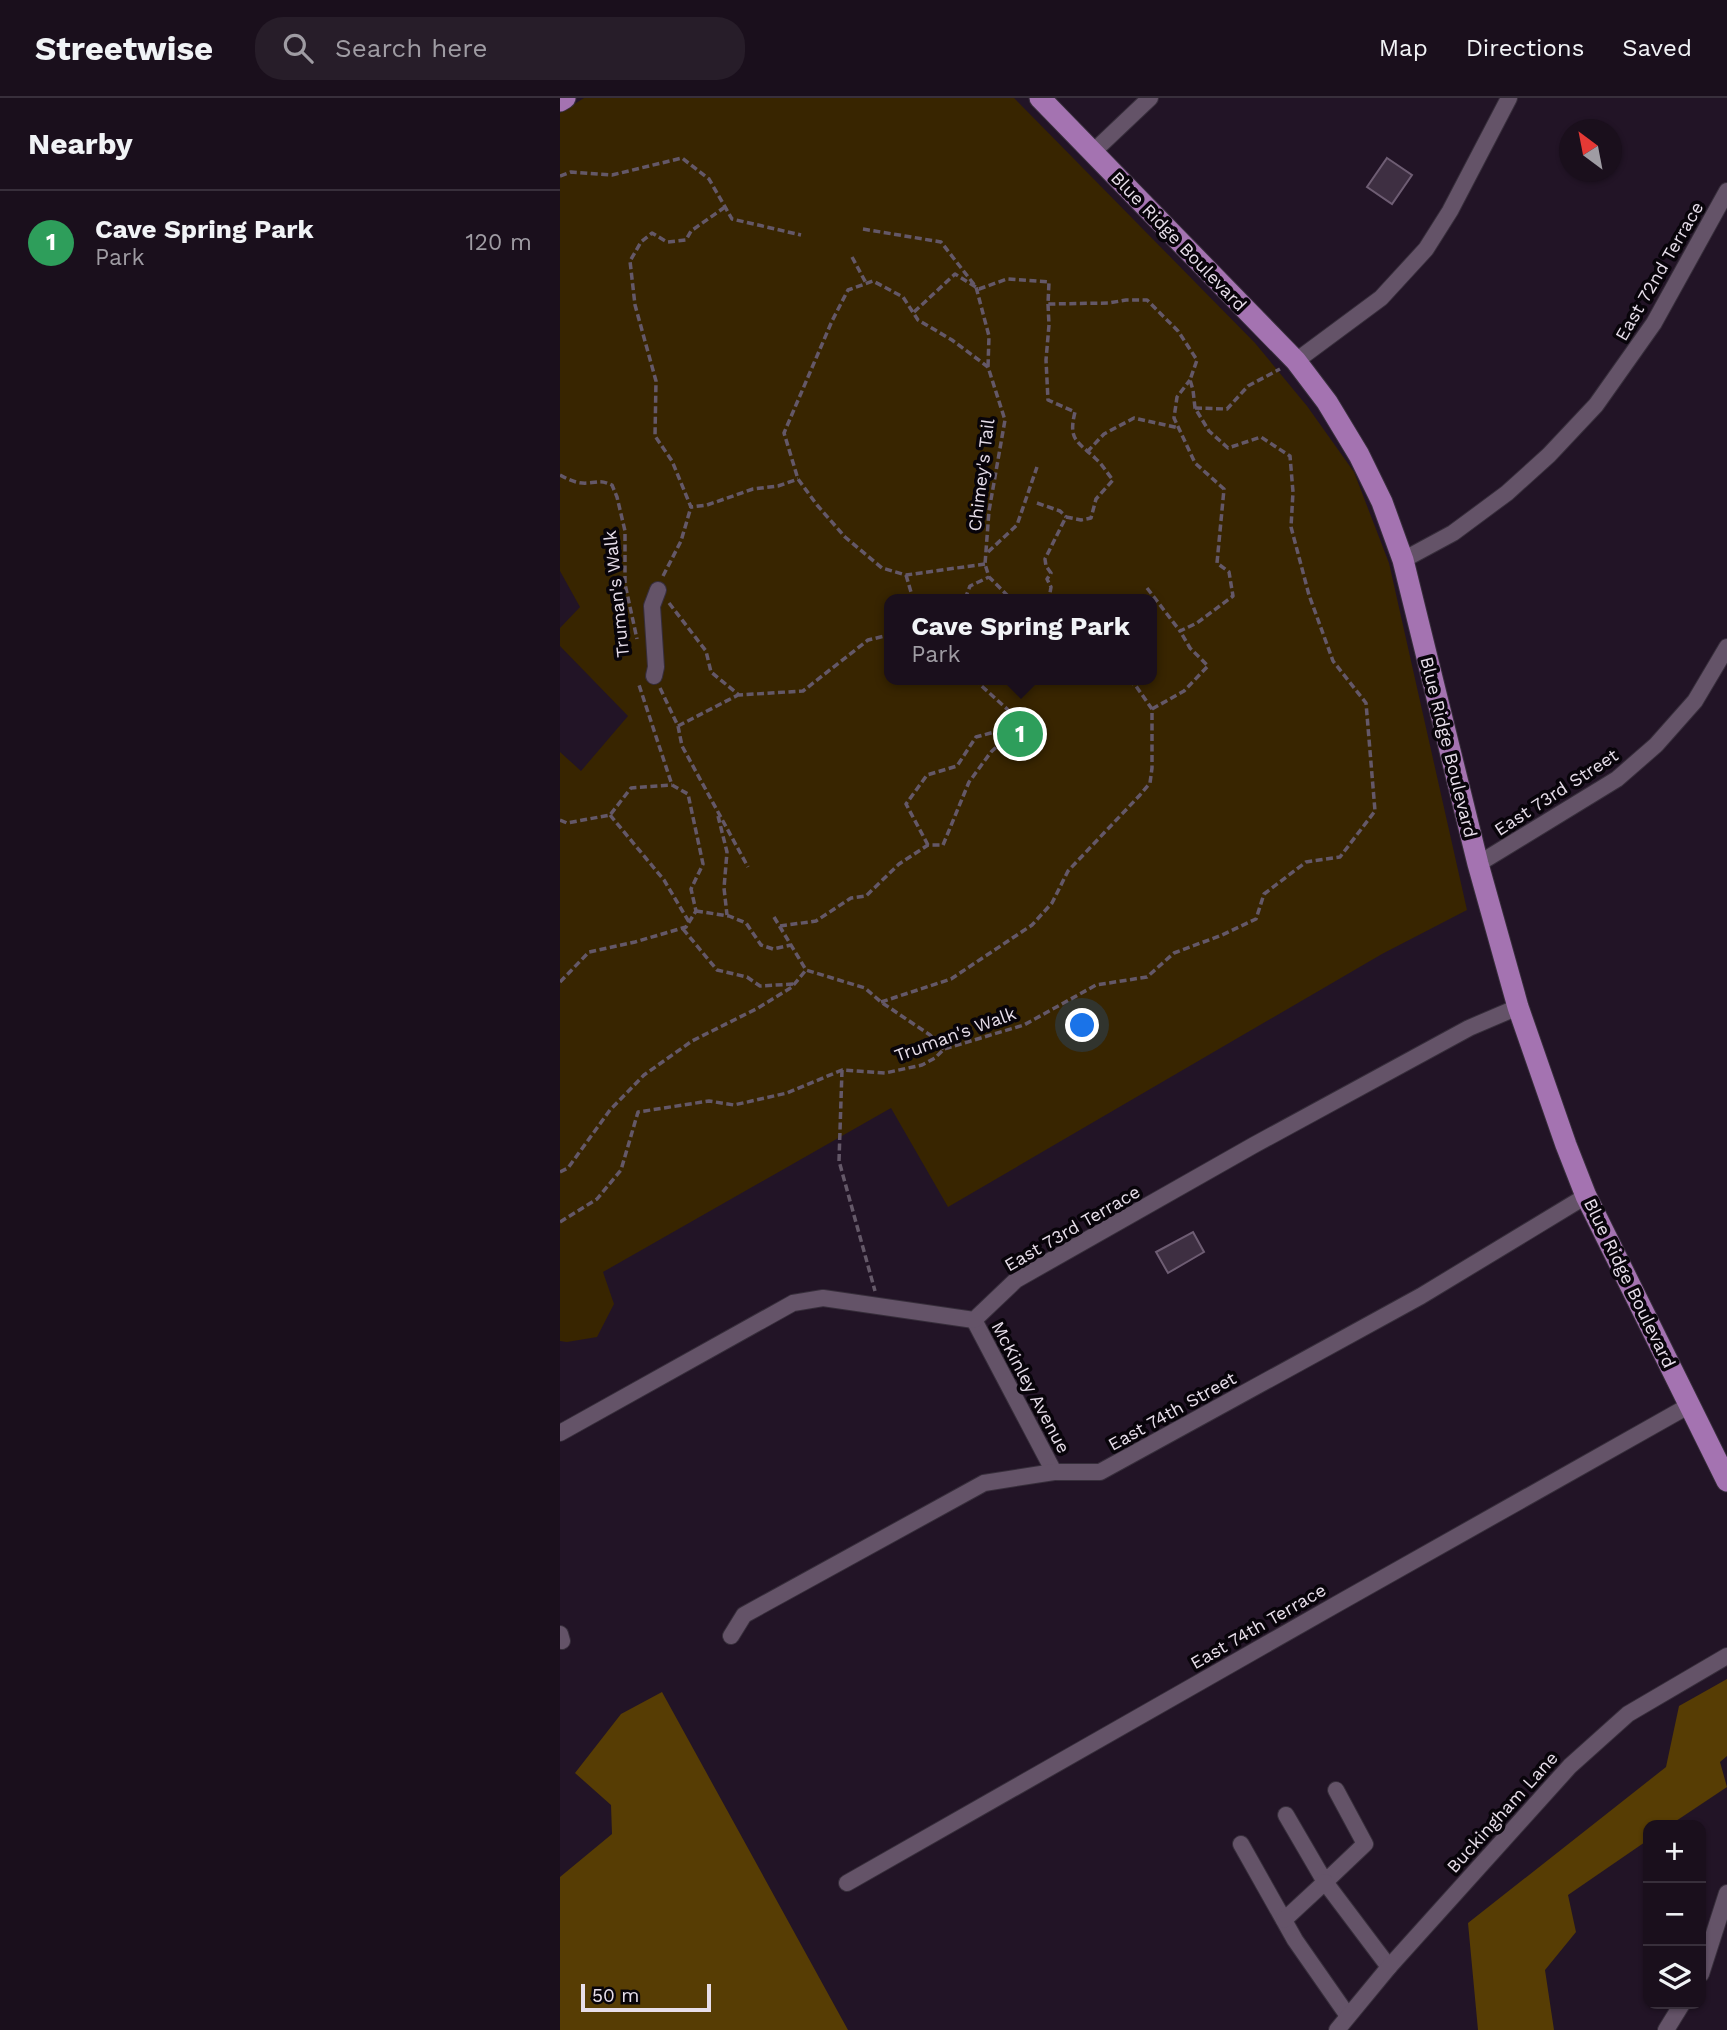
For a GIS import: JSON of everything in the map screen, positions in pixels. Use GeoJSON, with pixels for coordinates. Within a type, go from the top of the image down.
{"type":"FeatureCollection","features":[{"type":"Feature","properties":{"kind":"main road","name":"Blue Ridge Boulevard"},"geometry":{"type":"LineString","coordinates":[[1040,98],[1296,361],[1327,402],[1359,455],[1382,502],[1403,560],[1478,864],[1518,1007],[1586,1196],[1727,1481]]}},
{"type":"Feature","properties":{"kind":"street"},"geometry":{"type":"LineString","coordinates":[[1093,152],[1150,98]]}},
{"type":"Feature","properties":{"kind":"street"},"geometry":{"type":"LineString","coordinates":[[1296,361],[1381,298],[1426,249],[1450,211],[1509,98]]}},
{"type":"Feature","properties":{"kind":"street","name":"East 72nd Terrace"},"geometry":{"type":"LineString","coordinates":[[1403,560],[1452,533],[1507,493],[1549,455],[1596,405],[1654,323],[1727,191]]}},
{"type":"Feature","properties":{"kind":"street"},"geometry":{"type":"LineString","coordinates":[[654,676],[656,667],[652,606],[658,590]]}},
{"type":"Feature","properties":{"kind":"street","name":"East 73rd Street"},"geometry":{"type":"LineString","coordinates":[[1478,864],[1627,771],[1656,745],[1695,701],[1727,647]]}},
{"type":"Feature","properties":{"kind":"street","name":"East 73rd Terrace"},"geometry":{"type":"LineString","coordinates":[[974,1320],[1016,1280],[1254,1145],[1469,1028],[1518,1007]]}},
{"type":"Feature","properties":{"kind":"street","name":"East 74th Street"},"geometry":{"type":"LineString","coordinates":[[730,1636],[744,1615],[984,1483],[1054,1472],[1100,1472],[1421,1296],[1586,1196]]}},
{"type":"Feature","properties":{"kind":"street"},"geometry":{"type":"LineString","coordinates":[[560,1433],[793,1303],[823,1298],[974,1320]]}},
{"type":"Feature","properties":{"kind":"street","name":"McKinley Avenue"},"geometry":{"type":"LineString","coordinates":[[974,1320],[1054,1472]]}},
{"type":"Feature","properties":{"kind":"street","name":"East 74th Terrace"},"geometry":{"type":"LineString","coordinates":[[847,1883],[1690,1405]]}},
{"type":"Feature","properties":{"kind":"street","name":"Buckingham Lane"},"geometry":{"type":"LineString","coordinates":[[1337,2030],[1389,1967],[1570,1766],[1617,1722],[1727,1656]]}},
{"type":"Feature","properties":{"kind":"street"},"geometry":{"type":"LineString","coordinates":[[1284,1920],[1365,1844],[1336,1790]]}},
{"type":"Feature","properties":{"kind":"street"},"geometry":{"type":"LineString","coordinates":[[1286,1815],[1325,1882],[1389,1967]]}},
{"type":"Feature","properties":{"kind":"street"},"geometry":{"type":"LineString","coordinates":[[1241,1844],[1295,1940],[1348,2016]]}},
{"type":"Feature","properties":{"kind":"street"},"geometry":{"type":"LineString","coordinates":[[1706,1959],[1727,1893]]}},
{"type":"Feature","properties":{"kind":"street"},"geometry":{"type":"LineString","coordinates":[[1666,2030],[1679,2009]]}},
{"type":"Feature","properties":{"kind":"path"},"geometry":{"type":"LineString","coordinates":[[560,176],[570,173],[612,176],[682,158],[709,179],[733,219],[801,235]]}},
{"type":"Feature","properties":{"kind":"path"},"geometry":{"type":"LineString","coordinates":[[725,207],[691,231],[685,240],[667,242],[652,233],[641,242],[630,261],[635,305],[656,381],[655,436],[672,461],[691,507],[681,541],[658,590],[706,651],[711,672],[738,695]]}},
{"type":"Feature","properties":{"kind":"path"},"geometry":{"type":"LineString","coordinates":[[863,229],[941,242],[976,287]]}},
{"type":"Feature","properties":{"kind":"path"},"geometry":{"type":"LineString","coordinates":[[852,257],[866,284]]}},
{"type":"Feature","properties":{"kind":"path"},"geometry":{"type":"LineString","coordinates":[[913,313],[955,274],[979,289],[1007,279],[1049,282],[1046,360],[1048,400],[1075,412],[1071,428],[1079,446],[1097,459],[1112,480],[1096,499],[1091,518],[1081,520],[1066,517],[1060,511],[1037,503]]}},
{"type":"Feature","properties":{"kind":"path"},"geometry":{"type":"LineString","coordinates":[[985,565],[906,575],[882,568],[845,537],[817,505],[798,478],[784,433],[848,290],[873,281],[903,297],[918,320],[952,340],[988,367]]}},
{"type":"Feature","properties":{"kind":"path","name":"Chimey's Tail"},"geometry":{"type":"LineString","coordinates":[[976,287],[989,337],[988,367],[1004,420],[991,501],[985,565],[989,577],[1006,594]]}},
{"type":"Feature","properties":{"kind":"path","name":"Truman's Walk"},"geometry":{"type":"LineString","coordinates":[[560,1222],[597,1199],[621,1170],[638,1112],[709,1101],[734,1105],[787,1093],[842,1070],[886,1073],[922,1065],[944,1049],[1024,1024],[1096,985],[1147,977],[1174,953],[1256,919],[1264,894],[1306,862],[1340,857],[1375,811],[1366,703],[1333,661],[1309,595],[1291,527],[1293,492],[1290,456],[1261,437],[1228,447],[1209,431],[1195,408],[1190,380],[1196,360],[1178,331],[1147,300],[1048,304]]}},
{"type":"Feature","properties":{"kind":"path"},"geometry":{"type":"LineString","coordinates":[[1195,408],[1227,409],[1248,386],[1296,361]]}},
{"type":"Feature","properties":{"kind":"path"},"geometry":{"type":"LineString","coordinates":[[1180,631],[1198,623],[1233,596],[1229,572],[1217,564],[1224,489],[1195,463],[1174,418],[1177,397],[1190,380]]}},
{"type":"Feature","properties":{"kind":"path"},"geometry":{"type":"LineString","coordinates":[[1087,452],[1104,434],[1134,418],[1179,428]]}},
{"type":"Feature","properties":{"kind":"path"},"geometry":{"type":"LineString","coordinates":[[986,554],[1017,525],[1037,467]]}},
{"type":"Feature","properties":{"kind":"path","name":"Truman's Walk"},"geometry":{"type":"LineString","coordinates":[[560,475],[570,481],[586,484],[601,480],[612,485],[625,531],[625,584],[637,640]]}},
{"type":"Feature","properties":{"kind":"path"},"geometry":{"type":"LineString","coordinates":[[691,507],[707,505],[753,489],[778,486],[798,478]]}},
{"type":"Feature","properties":{"kind":"path"},"geometry":{"type":"LineString","coordinates":[[1050,594],[1051,587],[1047,579],[1051,573],[1045,559],[1066,517]]}},
{"type":"Feature","properties":{"kind":"path"},"geometry":{"type":"LineString","coordinates":[[906,575],[912,594]]}},
{"type":"Feature","properties":{"kind":"path"},"geometry":{"type":"LineString","coordinates":[[967,594],[970,586],[989,577]]}},
{"type":"Feature","properties":{"kind":"path"},"geometry":{"type":"LineString","coordinates":[[1147,588],[1152,594]]}},
{"type":"Feature","properties":{"kind":"path"},"geometry":{"type":"LineString","coordinates":[[1152,709],[1184,691],[1208,666],[1190,648],[1157,601]]}},
{"type":"Feature","properties":{"kind":"path"},"geometry":{"type":"LineString","coordinates":[[678,726],[738,695],[803,691],[868,640],[884,636]]}},
{"type":"Feature","properties":{"kind":"path"},"geometry":{"type":"LineString","coordinates":[[654,676],[678,726],[682,746],[748,867]]}},
{"type":"Feature","properties":{"kind":"path","name":"Truman's Walk"},"geometry":{"type":"LineString","coordinates":[[638,682],[672,785],[688,794],[702,864],[691,889],[696,911]]}},
{"type":"Feature","properties":{"kind":"path"},"geometry":{"type":"LineString","coordinates":[[780,926],[816,921],[851,898],[866,896],[899,864],[928,845],[943,845],[969,782],[991,752],[1004,740],[1017,718],[981,685]]}},
{"type":"Feature","properties":{"kind":"path"},"geometry":{"type":"LineString","coordinates":[[881,1002],[951,979],[1032,925],[1052,902],[1068,871],[1140,796],[1150,783],[1152,709],[1135,685]]}},
{"type":"Feature","properties":{"kind":"path"},"geometry":{"type":"LineString","coordinates":[[928,845],[906,804],[927,775],[957,765],[976,737],[1011,728]]}},
{"type":"Feature","properties":{"kind":"path"},"geometry":{"type":"LineString","coordinates":[[560,820],[567,823],[610,815],[631,788],[672,785]]}},
{"type":"Feature","properties":{"kind":"path"},"geometry":{"type":"LineString","coordinates":[[717,810],[727,852],[724,888],[727,915]]}},
{"type":"Feature","properties":{"kind":"path"},"geometry":{"type":"LineString","coordinates":[[610,815],[664,880],[689,922]]}},
{"type":"Feature","properties":{"kind":"path"},"geometry":{"type":"LineString","coordinates":[[560,982],[589,952],[686,927],[696,911],[727,915],[746,923],[761,945],[773,949],[791,945]]}},
{"type":"Feature","properties":{"kind":"path"},"geometry":{"type":"LineString","coordinates":[[774,917],[806,970],[865,988],[930,1035],[944,1049]]}},
{"type":"Feature","properties":{"kind":"path"},"geometry":{"type":"LineString","coordinates":[[682,928],[717,970],[747,977],[760,986],[794,984]]}},
{"type":"Feature","properties":{"kind":"path"},"geometry":{"type":"LineString","coordinates":[[560,1172],[568,1168],[610,1110],[644,1075],[692,1041],[758,1008],[794,984],[806,970]]}},
{"type":"Feature","properties":{"kind":"path"},"geometry":{"type":"LineString","coordinates":[[842,1070],[839,1161],[879,1306]]}},
{"type":"Feature","properties":{"kind":"shaded area"},"geometry":{"type":"Polygon","coordinates":[[[584,98],[1014,98],[1255,343],[1307,406],[1354,472],[1389,563],[1467,910],[1382,954],[948,1207],[891,1108],[603,1272],[614,1304],[597,1337],[560,1341],[560,752],[581,771],[628,716],[560,646],[560,628],[580,607],[560,571],[560,113],[584,98]]]}},
{"type":"Feature","properties":{"kind":"shaded area"},"geometry":{"type":"Polygon","coordinates":[[[1727,1679],[1727,1756],[1720,1762],[1727,1787],[1678,1820],[1643,1820],[1643,1843],[1568,1895],[1576,1932],[1545,1970],[1554,2030],[1478,2030],[1468,1923],[1666,1767],[1679,1706],[1727,1679]]]}},
{"type":"Feature","properties":{"kind":"shaded area"},"geometry":{"type":"Polygon","coordinates":[[[662,1692],[848,2030],[560,2030],[560,1877],[612,1834],[611,1805],[575,1773],[621,1714],[662,1692]]]}},
{"type":"Feature","properties":{"kind":"building"},"geometry":{"type":"Polygon","coordinates":[[[1387,158],[1412,175],[1392,204],[1367,187],[1387,158]]]}},
{"type":"Feature","properties":{"kind":"building"},"geometry":{"type":"Polygon","coordinates":[[[1193,1232],[1204,1252],[1168,1273],[1156,1252],[1193,1232]]]}},
{"type":"Feature","properties":{"kind":"place","name":"Cave Spring Park"},"geometry":{"type":"Point","coordinates":[1020,734]}}]}
